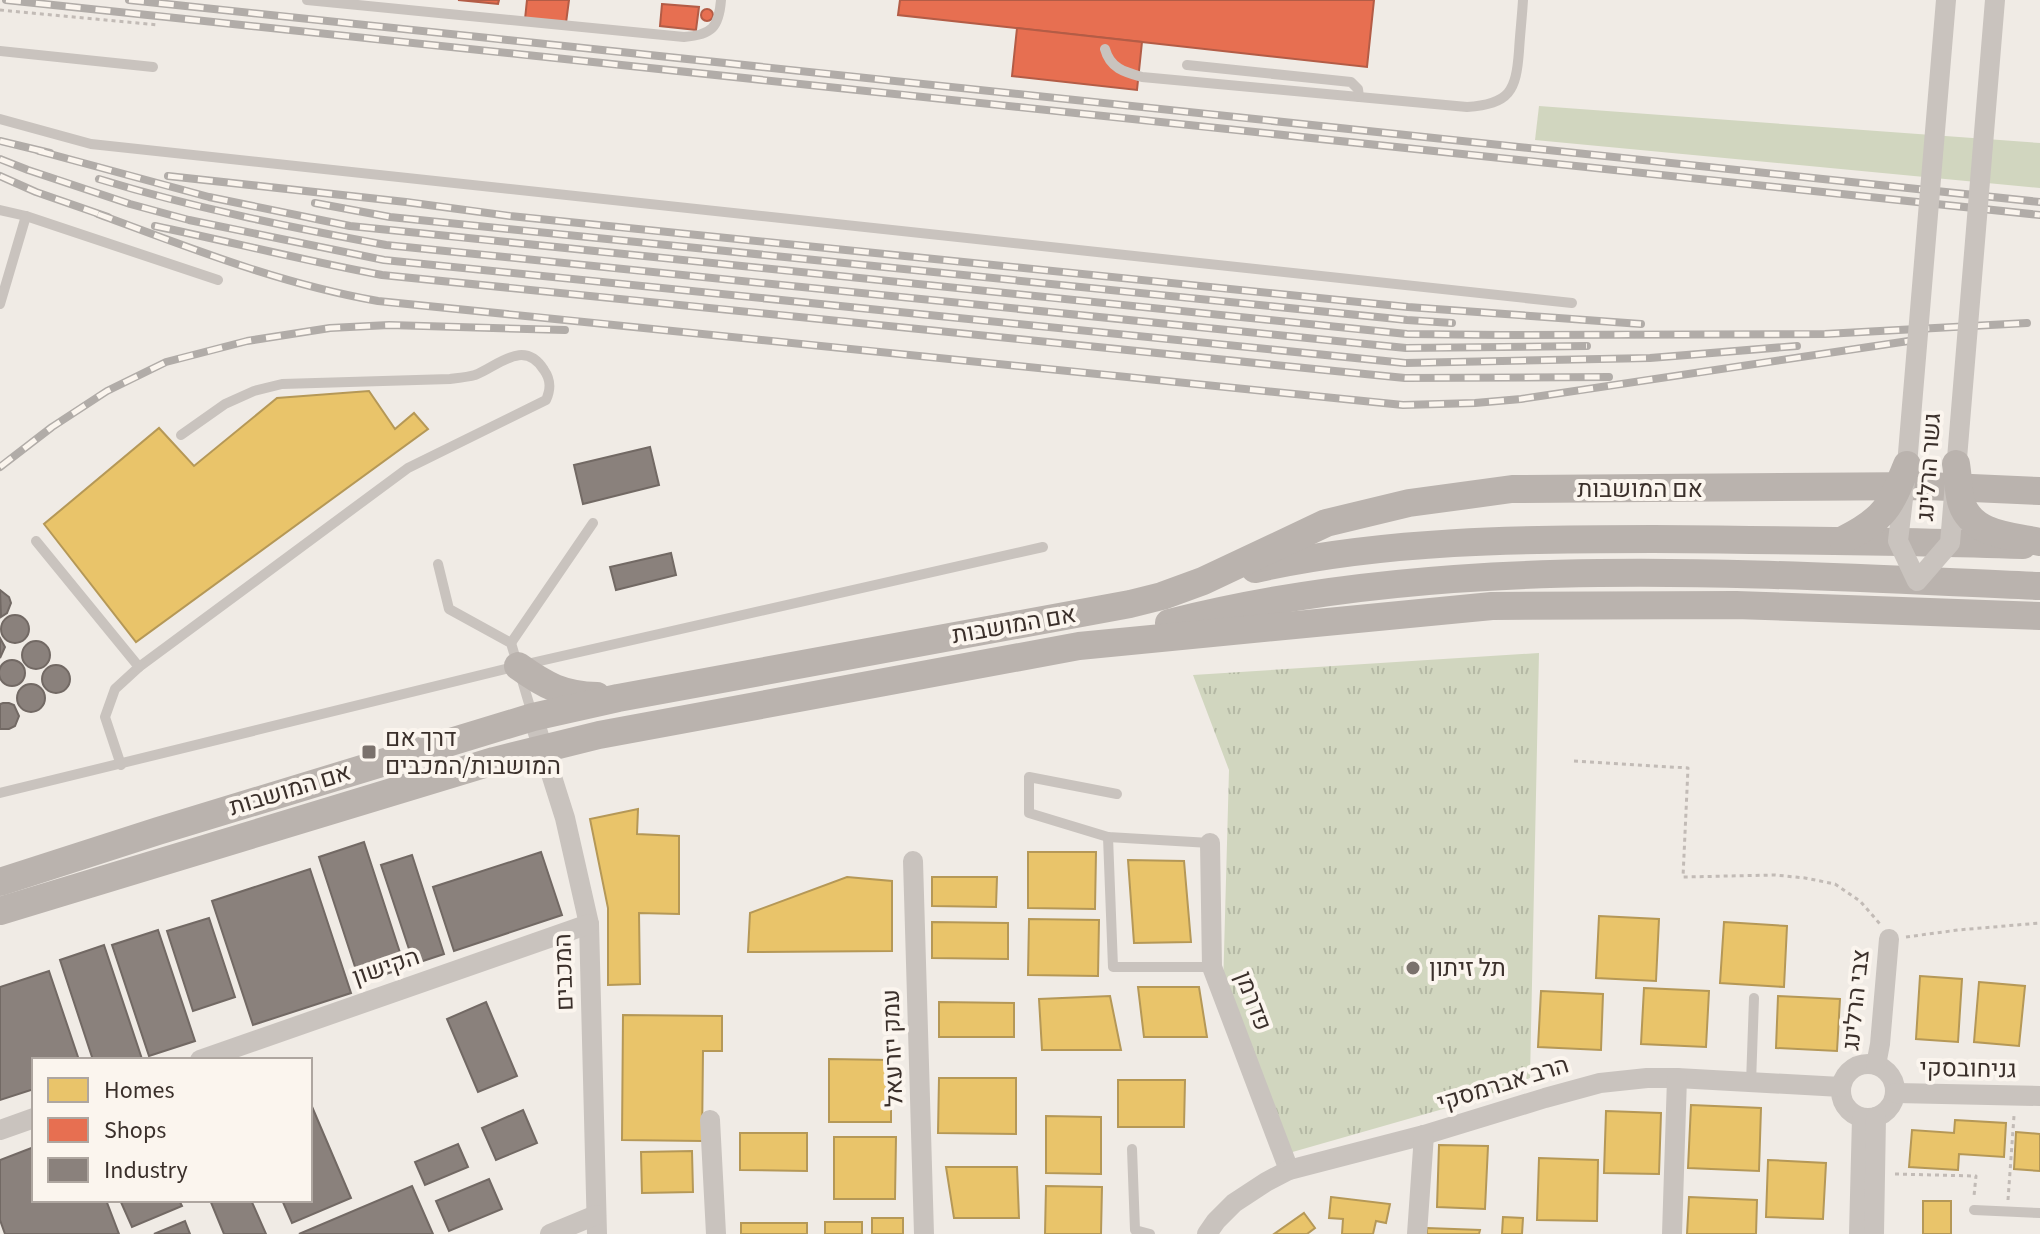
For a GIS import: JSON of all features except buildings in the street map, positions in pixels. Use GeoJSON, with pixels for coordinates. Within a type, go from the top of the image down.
{"type":"FeatureCollection","features":[{"type":"Feature","properties":{"kind":"main road"},"geometry":{"type":"LineString","coordinates":[[1956,464],[1961,501],[1975,523],[1990,531],[2040,544]]}},
{"type":"Feature","properties":{"kind":"main road"},"geometry":{"type":"LineString","coordinates":[[1843,540],[1875,522],[1895,495],[1907,465]]}},
{"type":"Feature","properties":{"kind":"main road","name":"אם המושבות"},"geometry":{"type":"LineString","coordinates":[[0,882],[533,717],[618,698],[1162,596],[1203,581],[1326,523],[1409,503],[1512,489],[1927,486],[2040,491]]}},
{"type":"Feature","properties":{"kind":"main road"},"geometry":{"type":"LineString","coordinates":[[1203,581],[1306,558],[1450,542],[1553,539],[2040,544]]}},
{"type":"Feature","properties":{"kind":"main road"},"geometry":{"type":"LineString","coordinates":[[1079,646],[1194,616],[1265,602],[1412,582],[1554,574],[1679,573],[2040,586]]}},
{"type":"Feature","properties":{"kind":"main road","name":"אם המושבות"},"geometry":{"type":"LineString","coordinates":[[0,911],[542,748],[1079,646],[1492,606],[1736,605],[2040,616]]}},
{"type":"Feature","properties":{"kind":"main road"},"geometry":{"type":"LineString","coordinates":[[515,655],[544,685],[589,696],[618,698]]}},
{"type":"Feature","properties":{"kind":"street","name":"גשר הרלינג"},"geometry":{"type":"LineString","coordinates":[[1946,0],[1898,541],[1917,581],[1950,543],[1995,0]]}},
{"type":"Feature","properties":{"kind":"street","name":"המכבים"},"geometry":{"type":"LineString","coordinates":[[533,717],[565,818],[589,924],[596,1224]]}},
{"type":"Feature","properties":{"kind":"street","name":"פדרמן"},"geometry":{"type":"LineString","coordinates":[[1210,843],[1212,967],[1289,1170]]}},
{"type":"Feature","properties":{"kind":"street","name":"עמק יזרעאל"},"geometry":{"type":"LineString","coordinates":[[913,861],[924,1234]]}},
{"type":"Feature","properties":{"kind":"street","name":"הקישון"},"geometry":{"type":"LineString","coordinates":[[206,1058],[589,924]]}},
{"type":"Feature","properties":{"kind":"street","name":"צבי הרלינג"},"geometry":{"type":"LineString","coordinates":[[1876,1065],[1889,939]]}},
{"type":"Feature","properties":{"kind":"street"},"geometry":{"type":"LineString","coordinates":[[1876,1065],[1891,1076],[1895,1084],[1896,1093],[1890,1108],[1869,1118],[1854,1115],[1843,1103],[1841,1087],[1850,1071],[1858,1066],[1876,1065]]}},
{"type":"Feature","properties":{"kind":"street"},"geometry":{"type":"LineString","coordinates":[[1672,1234],[1677,1078]]}},
{"type":"Feature","properties":{"kind":"street","name":"הרב אברמסקי"},"geometry":{"type":"LineString","coordinates":[[1207,1234],[1234,1203],[1289,1170],[1424,1135],[1600,1083],[1677,1078],[1841,1087]]}},
{"type":"Feature","properties":{"kind":"street","name":"גניחובסקי"},"geometry":{"type":"LineString","coordinates":[[1896,1093],[2040,1096]]}},
{"type":"Feature","properties":{"kind":"street"},"geometry":{"type":"LineString","coordinates":[[1869,1118],[1875,1173],[1874,1234]]}},
{"type":"Feature","properties":{"kind":"street"},"geometry":{"type":"LineString","coordinates":[[1859,1234],[1869,1118]]}},
{"type":"Feature","properties":{"kind":"street"},"geometry":{"type":"LineString","coordinates":[[0,1130],[32,1119]]}},
{"type":"Feature","properties":{"kind":"street"},"geometry":{"type":"LineString","coordinates":[[710,1120],[716,1234]]}},
{"type":"Feature","properties":{"kind":"street"},"geometry":{"type":"LineString","coordinates":[[1417,1234],[1424,1135]]}},
{"type":"Feature","properties":{"kind":"street"},"geometry":{"type":"LineString","coordinates":[[550,1234],[596,1224]]}},
{"type":"Feature","properties":{"kind":"lane"},"geometry":{"type":"LineString","coordinates":[[307,0],[684,37],[703,35],[714,28],[721,0]]}},
{"type":"Feature","properties":{"kind":"lane"},"geometry":{"type":"LineString","coordinates":[[1105,49],[1110,62],[1142,77],[1482,106],[1506,95],[1517,79],[1523,0]]}},
{"type":"Feature","properties":{"kind":"lane"},"geometry":{"type":"LineString","coordinates":[[0,51],[153,67]]}},
{"type":"Feature","properties":{"kind":"lane"},"geometry":{"type":"LineString","coordinates":[[1187,65],[1351,82],[1358,89],[1359,97]]}},
{"type":"Feature","properties":{"kind":"lane"},"geometry":{"type":"LineString","coordinates":[[0,119],[91,144],[1572,303]]}},
{"type":"Feature","properties":{"kind":"lane"},"geometry":{"type":"LineString","coordinates":[[0,210],[218,280]]}},
{"type":"Feature","properties":{"kind":"lane"},"geometry":{"type":"LineString","coordinates":[[0,304],[26,216]]}},
{"type":"Feature","properties":{"kind":"lane"},"geometry":{"type":"LineString","coordinates":[[121,765],[105,717],[115,689],[139,667],[408,468],[546,400],[550,391],[549,379],[542,366],[529,356],[516,355],[475,375],[450,379],[282,384],[254,391],[225,404],[181,435]]}},
{"type":"Feature","properties":{"kind":"lane"},"geometry":{"type":"LineString","coordinates":[[515,655],[593,523]]}},
{"type":"Feature","properties":{"kind":"lane"},"geometry":{"type":"LineString","coordinates":[[36,541],[139,667]]}},
{"type":"Feature","properties":{"kind":"lane"},"geometry":{"type":"LineString","coordinates":[[0,793],[121,765],[515,655],[1043,547]]}},
{"type":"Feature","properties":{"kind":"lane"},"geometry":{"type":"LineString","coordinates":[[438,564],[449,609],[515,655],[533,717]]}},
{"type":"Feature","properties":{"kind":"lane"},"geometry":{"type":"LineString","coordinates":[[1117,794],[1029,777],[1029,813],[1108,837],[1210,843]]}},
{"type":"Feature","properties":{"kind":"lane"},"geometry":{"type":"LineString","coordinates":[[1108,837],[1113,967],[1212,967]]}},
{"type":"Feature","properties":{"kind":"lane"},"geometry":{"type":"LineString","coordinates":[[1751,1083],[1754,998]]}},
{"type":"Feature","properties":{"kind":"lane"},"geometry":{"type":"LineString","coordinates":[[1132,1149],[1135,1230],[1150,1234]]}},
{"type":"Feature","properties":{"kind":"lane"},"geometry":{"type":"LineString","coordinates":[[1974,1210],[2040,1213]]}},
{"type":"Feature","properties":{"kind":"path"},"geometry":{"type":"LineString","coordinates":[[0,10],[158,25]]}},
{"type":"Feature","properties":{"kind":"path"},"geometry":{"type":"LineString","coordinates":[[1574,761],[1688,768],[1683,877],[1775,875],[1835,884],[1860,901],[1889,939],[2040,923]]}},
{"type":"Feature","properties":{"kind":"path"},"geometry":{"type":"LineString","coordinates":[[2007,1212],[2015,1096]]}},
{"type":"Feature","properties":{"kind":"path"},"geometry":{"type":"LineString","coordinates":[[1875,1173],[1976,1176],[1974,1210]]}},
{"type":"Feature","properties":{"kind":"green space"},"geometry":{"type":"Polygon","coordinates":[[[1539,106],[2040,143],[2040,188],[1535,140],[1539,106]]]}},
{"type":"Feature","properties":{"kind":"green space"},"geometry":{"type":"Polygon","coordinates":[[[1539,653],[1530,1078],[1478,1099],[1289,1153],[1223,989],[1229,770],[1193,675],[1539,653]]]}},
{"type":"Feature","properties":{"kind":"railway"},"geometry":{"type":"LineString","coordinates":[[6,0],[2040,215]]}},
{"type":"Feature","properties":{"kind":"railway"},"geometry":{"type":"LineString","coordinates":[[129,0],[2040,202]]}},
{"type":"Feature","properties":{"kind":"railway"},"geometry":{"type":"LineString","coordinates":[[0,141],[50,153]]}},
{"type":"Feature","properties":{"kind":"railway"},"geometry":{"type":"LineString","coordinates":[[39,151],[209,197],[350,226],[1407,334],[1825,334],[2027,323]]}},
{"type":"Feature","properties":{"kind":"railway"},"geometry":{"type":"LineString","coordinates":[[0,159],[130,204],[189,220],[384,260],[1405,363],[1650,358],[1797,346]]}},
{"type":"Feature","properties":{"kind":"railway"},"geometry":{"type":"LineString","coordinates":[[0,176],[108,217]]}},
{"type":"Feature","properties":{"kind":"railway"},"geometry":{"type":"LineString","coordinates":[[168,176],[510,216],[1408,307],[1641,324]]}},
{"type":"Feature","properties":{"kind":"railway"},"geometry":{"type":"LineString","coordinates":[[99,179],[242,216],[386,245],[1406,348],[1587,346]]}},
{"type":"Feature","properties":{"kind":"railway"},"geometry":{"type":"LineString","coordinates":[[315,203],[390,217],[1452,323]]}},
{"type":"Feature","properties":{"kind":"railway"},"geometry":{"type":"LineString","coordinates":[[98,214],[271,275],[378,301],[1403,405],[1521,399],[1922,339]]}},
{"type":"Feature","properties":{"kind":"railway"},"geometry":{"type":"LineString","coordinates":[[155,226],[382,275],[1405,378],[1609,377]]}},
{"type":"Feature","properties":{"kind":"railway"},"geometry":{"type":"LineString","coordinates":[[0,467],[52,427],[107,391],[166,362],[247,341],[330,328],[389,325],[565,330]]}},
{"type":"Feature","properties":{"kind":"place","name":"דרך אם המושבות/המכבים"},"geometry":{"type":"Point","coordinates":[369,752]}},
{"type":"Feature","properties":{"kind":"place","name":"תל זיתון"},"geometry":{"type":"Point","coordinates":[1413,968]}}]}
